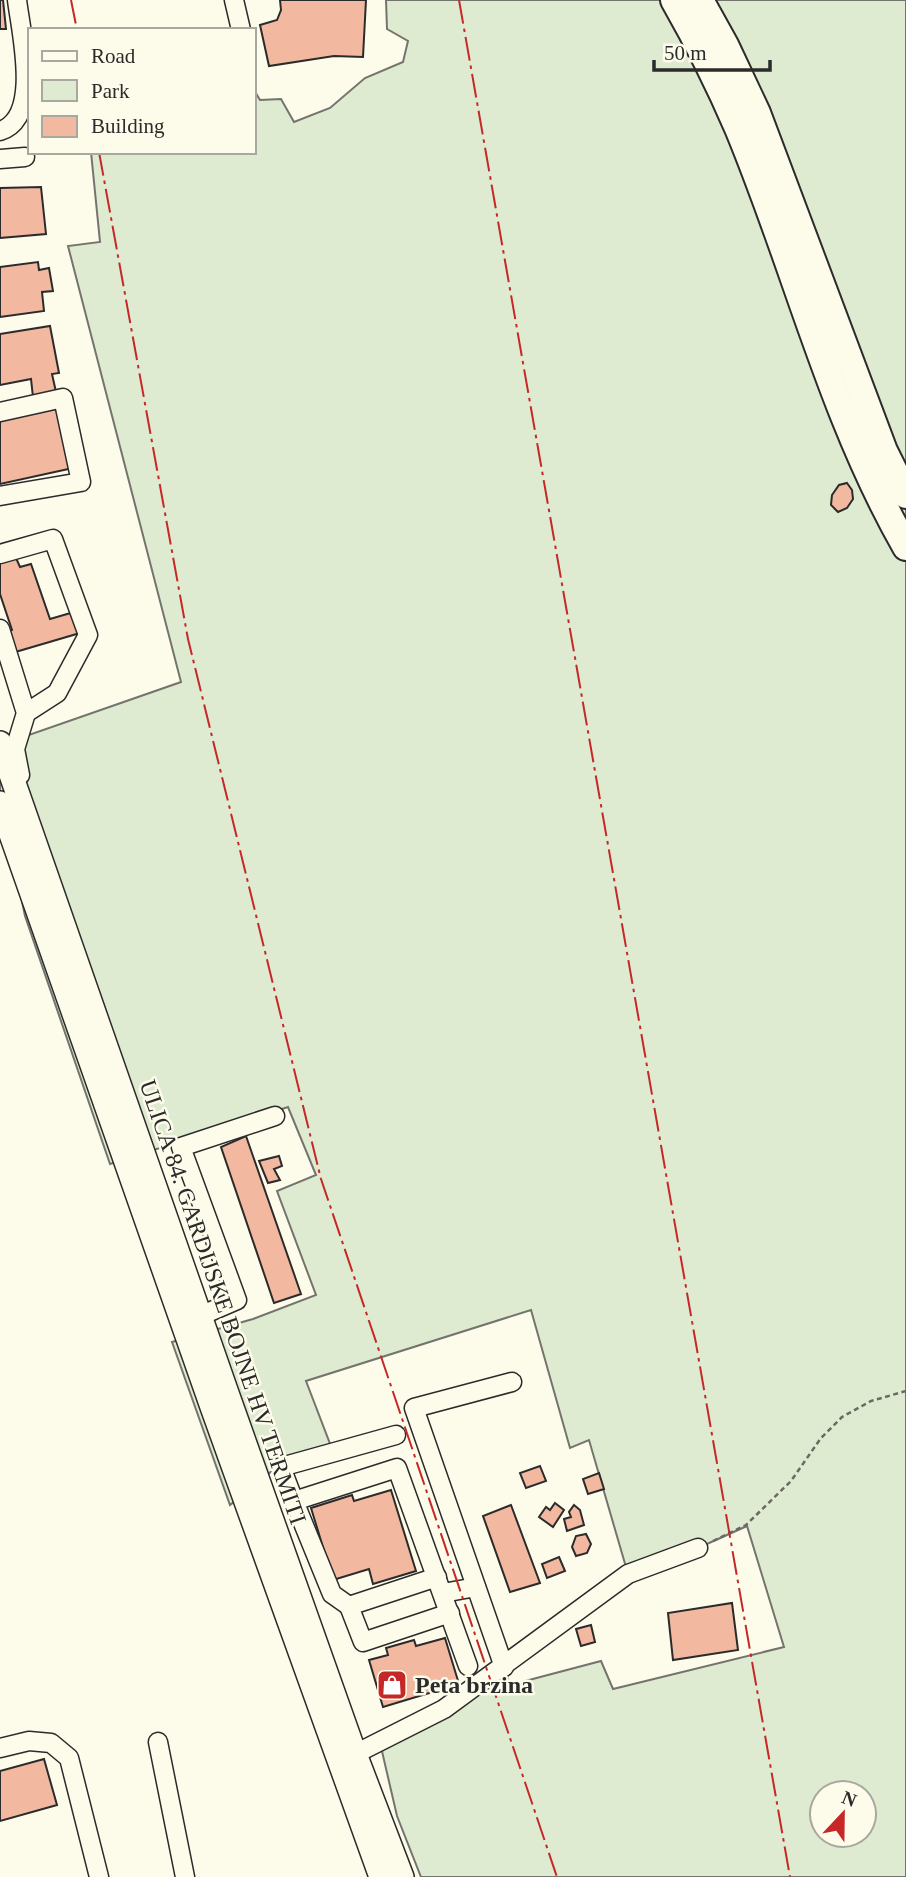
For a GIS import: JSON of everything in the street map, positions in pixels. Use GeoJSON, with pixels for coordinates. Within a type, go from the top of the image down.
{"type":"FeatureCollection","features":[{"type":"Feature","properties":{"kind":"highway"},"geometry":{"type":"LineString","coordinates":[[674,0],[704,53],[739,130],[830,378],[862,456],[906,547]]}},
{"type":"Feature","properties":{"kind":"highway"},"geometry":{"type":"LineString","coordinates":[[700,0],[725,44],[757,113],[879,438],[906,495]]}},
{"type":"Feature","properties":{"kind":"main road","name":"ULICA 84. GARDIJSKE BOJNE HV TERMITI"},"geometry":{"type":"LineString","coordinates":[[0,743],[355,1754],[402,1877]]}},
{"type":"Feature","properties":{"kind":"main road","name":"ULICA 84. GARDIJSKE BOJNE HV TERMITI"},"geometry":{"type":"LineString","coordinates":[[0,803],[381,1877]]}},
{"type":"Feature","properties":{"kind":"street"},"geometry":{"type":"LineString","coordinates":[[0,131],[12,125],[20,116],[24,104],[26,73],[17,0]]}},
{"type":"Feature","properties":{"kind":"street"},"geometry":{"type":"LineString","coordinates":[[234,0],[241,28]]}},
{"type":"Feature","properties":{"kind":"street"},"geometry":{"type":"LineString","coordinates":[[0,159],[25,157]]}},
{"type":"Feature","properties":{"kind":"street"},"geometry":{"type":"LineString","coordinates":[[0,412],[63,398],[81,482],[0,496]]}},
{"type":"Feature","properties":{"kind":"street"},"geometry":{"type":"LineString","coordinates":[[0,554],[53,539],[88,635],[57,693],[26,713]]}},
{"type":"Feature","properties":{"kind":"street"},"geometry":{"type":"LineString","coordinates":[[0,629],[26,713],[15,750],[16,760],[46,858],[51,893]]}},
{"type":"Feature","properties":{"kind":"street"},"geometry":{"type":"LineString","coordinates":[[200,1316],[237,1300],[181,1147],[275,1116]]}},
{"type":"Feature","properties":{"kind":"street"},"geometry":{"type":"LineString","coordinates":[[504,1667],[414,1408],[512,1382]]}},
{"type":"Feature","properties":{"kind":"street"},"geometry":{"type":"LineString","coordinates":[[397,1435],[281,1467],[331,1594],[349,1606],[363,1642],[450,1613]]}},
{"type":"Feature","properties":{"kind":"street"},"geometry":{"type":"LineString","coordinates":[[294,1501],[397,1468],[468,1666]]}},
{"type":"Feature","properties":{"kind":"street"},"geometry":{"type":"LineString","coordinates":[[355,1754],[444,1709],[628,1574],[698,1548]]}},
{"type":"Feature","properties":{"kind":"street"},"geometry":{"type":"LineString","coordinates":[[349,1606],[440,1585],[476,1587]]}},
{"type":"Feature","properties":{"kind":"street"},"geometry":{"type":"LineString","coordinates":[[0,1748],[29,1741],[51,1743],[69,1758],[99,1877]]}},
{"type":"Feature","properties":{"kind":"street"},"geometry":{"type":"LineString","coordinates":[[158,1742],[185,1877]]}},
{"type":"Feature","properties":{"kind":"path"},"geometry":{"type":"LineString","coordinates":[[698,1548],[746,1525],[792,1481],[821,1438],[842,1417],[871,1401],[906,1391]]}},
{"type":"Feature","properties":{"kind":"green space"},"geometry":{"type":"Polygon","coordinates":[[[386,0],[906,0],[906,1877],[421,1877],[397,1816],[381,1747],[504,1667],[510,1685],[601,1661],[613,1689],[784,1647],[747,1526],[628,1574],[589,1440],[570,1448],[531,1310],[306,1381],[332,1449],[272,1471],[230,1505],[172,1342],[253,1319],[316,1295],[277,1191],[316,1175],[288,1107],[110,1164],[25,916],[0,796],[0,745],[181,682],[68,246],[100,242],[91,154],[256,154],[256,93],[260,100],[281,99],[294,122],[330,108],[365,78],[403,62],[408,41],[387,29],[386,0]]]}},
{"type":"Feature","properties":{"kind":"building"},"geometry":{"type":"Polygon","coordinates":[[[0,0],[3,0],[6,29],[0,29],[0,0]]]}},
{"type":"Feature","properties":{"kind":"building"},"geometry":{"type":"Polygon","coordinates":[[[280,0],[366,0],[363,57],[334,56],[269,66],[260,25],[277,20],[281,10],[280,0]]]}},
{"type":"Feature","properties":{"kind":"building"},"geometry":{"type":"Polygon","coordinates":[[[41,187],[46,234],[0,238],[0,188],[41,187]]]}},
{"type":"Feature","properties":{"kind":"building"},"geometry":{"type":"Polygon","coordinates":[[[38,262],[39,270],[49,268],[53,291],[42,292],[44,311],[0,317],[0,267],[38,262]]]}},
{"type":"Feature","properties":{"kind":"building"},"geometry":{"type":"Polygon","coordinates":[[[50,326],[59,373],[52,374],[56,392],[33,397],[31,379],[0,385],[0,334],[50,326]]]}},
{"type":"Feature","properties":{"kind":"building"},"geometry":{"type":"Polygon","coordinates":[[[56,402],[73,468],[0,484],[0,415],[56,402]]]}},
{"type":"Feature","properties":{"kind":"building"},"geometry":{"type":"Polygon","coordinates":[[[847,483],[852,490],[853,499],[847,508],[838,512],[831,505],[832,495],[839,485],[847,483]]]}},
{"type":"Feature","properties":{"kind":"building"},"geometry":{"type":"Polygon","coordinates":[[[16,558],[20,567],[31,564],[50,619],[74,612],[80,633],[12,653],[3,634],[12,630],[0,594],[0,563],[16,558]]]}},
{"type":"Feature","properties":{"kind":"building"},"geometry":{"type":"Polygon","coordinates":[[[246,1136],[301,1294],[274,1303],[221,1147],[246,1136]]]}},
{"type":"Feature","properties":{"kind":"building"},"geometry":{"type":"Polygon","coordinates":[[[279,1156],[282,1166],[274,1169],[280,1180],[268,1183],[259,1161],[279,1156]]]}},
{"type":"Feature","properties":{"kind":"building"},"geometry":{"type":"Polygon","coordinates":[[[540,1466],[546,1481],[526,1488],[520,1473],[540,1466]]]}},
{"type":"Feature","properties":{"kind":"building"},"geometry":{"type":"Polygon","coordinates":[[[599,1473],[604,1489],[588,1494],[583,1479],[599,1473]]]}},
{"type":"Feature","properties":{"kind":"building"},"geometry":{"type":"Polygon","coordinates":[[[391,1490],[416,1571],[373,1584],[369,1569],[333,1580],[311,1508],[352,1495],[354,1501],[391,1490]]]}},
{"type":"Feature","properties":{"kind":"building"},"geometry":{"type":"Polygon","coordinates":[[[555,1503],[564,1510],[553,1527],[539,1517],[546,1507],[550,1510],[555,1503]]]}},
{"type":"Feature","properties":{"kind":"building"},"geometry":{"type":"Polygon","coordinates":[[[511,1505],[540,1583],[510,1592],[483,1516],[511,1505]]]}},
{"type":"Feature","properties":{"kind":"building"},"geometry":{"type":"Polygon","coordinates":[[[574,1505],[580,1510],[584,1525],[567,1531],[564,1519],[571,1517],[569,1512],[574,1505]]]}},
{"type":"Feature","properties":{"kind":"building"},"geometry":{"type":"Polygon","coordinates":[[[586,1534],[591,1544],[587,1553],[576,1556],[572,1547],[576,1536],[586,1534]]]}},
{"type":"Feature","properties":{"kind":"building"},"geometry":{"type":"Polygon","coordinates":[[[559,1557],[565,1571],[547,1578],[542,1564],[559,1557]]]}},
{"type":"Feature","properties":{"kind":"building"},"geometry":{"type":"Polygon","coordinates":[[[732,1603],[738,1650],[673,1660],[668,1613],[732,1603]]]}},
{"type":"Feature","properties":{"kind":"building"},"geometry":{"type":"Polygon","coordinates":[[[591,1625],[595,1642],[581,1646],[576,1629],[591,1625]]]}},
{"type":"Feature","properties":{"kind":"building"},"geometry":{"type":"Polygon","coordinates":[[[445,1638],[459,1684],[383,1707],[369,1660],[388,1655],[386,1648],[414,1640],[416,1646],[445,1638]]]}},
{"type":"Feature","properties":{"kind":"building"},"geometry":{"type":"Polygon","coordinates":[[[44,1759],[57,1805],[0,1821],[0,1771],[44,1759]]]}},
{"type":"Feature","properties":{"kind":"power"},"geometry":{"type":"LineString","coordinates":[[71,0],[77,28]]}},
{"type":"Feature","properties":{"kind":"power"},"geometry":{"type":"LineString","coordinates":[[459,0],[790,1877]]}},
{"type":"Feature","properties":{"kind":"power"},"geometry":{"type":"LineString","coordinates":[[99,154],[188,639],[321,1179],[557,1877]]}},
{"type":"Feature","properties":{"kind":"place","name":"Peta brzina"},"geometry":{"type":"Point","coordinates":[392,1685]}}]}
